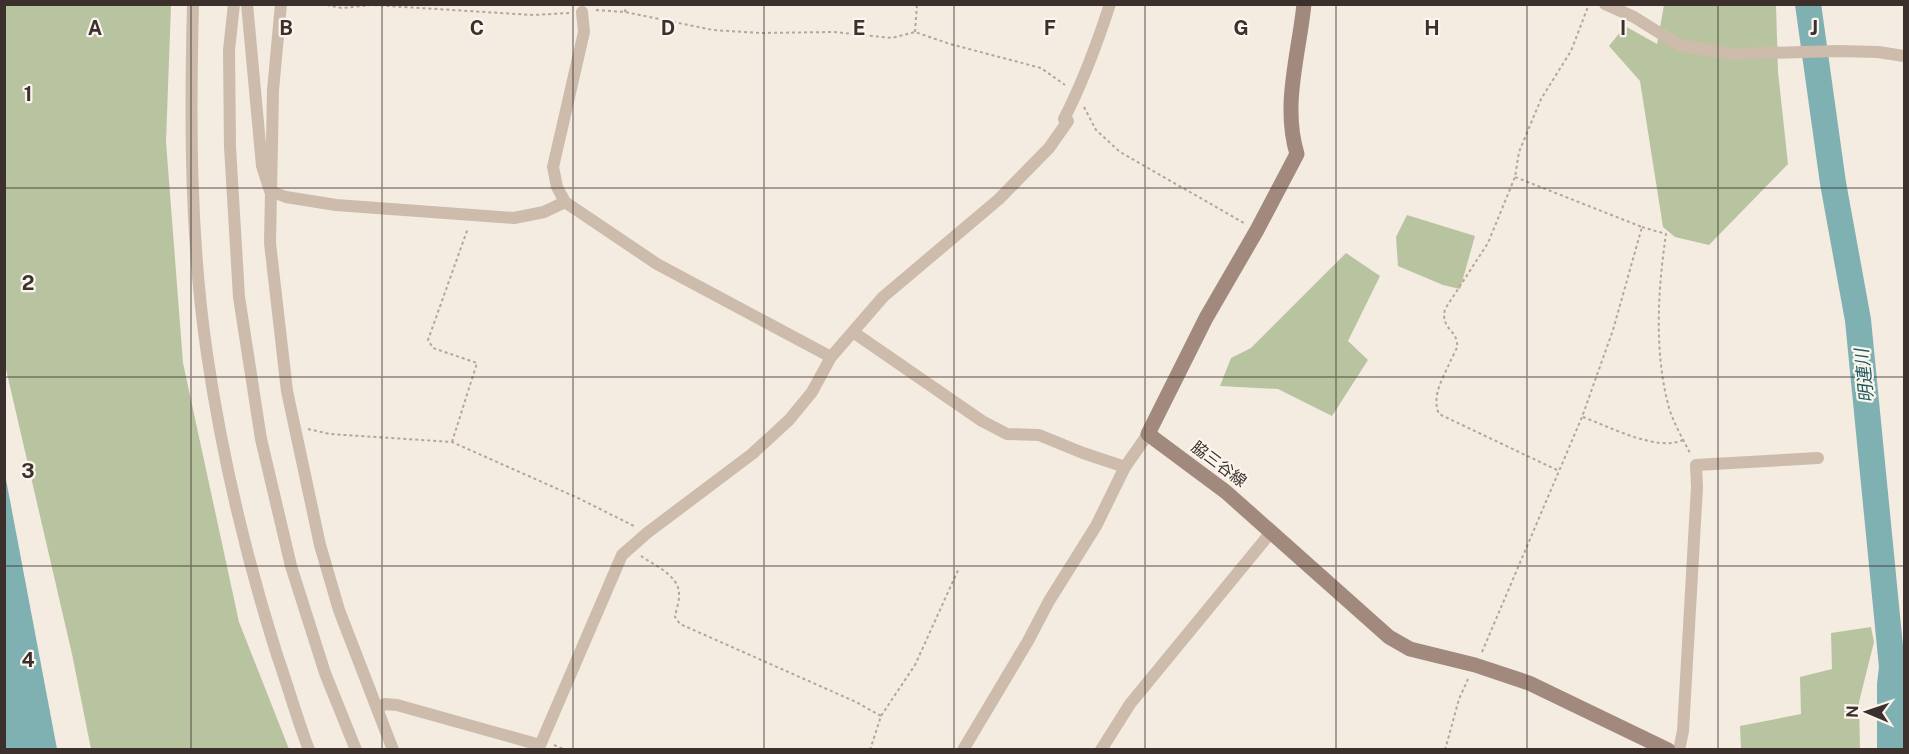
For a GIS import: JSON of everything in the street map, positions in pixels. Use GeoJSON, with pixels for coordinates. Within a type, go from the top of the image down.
{"type":"FeatureCollection","features":[{"type":"Feature","properties":{"kind":"main road"},"geometry":{"type":"LineString","coordinates":[[1148,434],[1206,318],[1257,230],[1297,154],[1291,135],[1290,102],[1304,4]]}},
{"type":"Feature","properties":{"kind":"main road","name":"脇三谷線"},"geometry":{"type":"LineString","coordinates":[[1148,434],[1226,492],[1389,637],[1410,649],[1475,664],[1529,683],[1668,750]]}},
{"type":"Feature","properties":{"kind":"street"},"geometry":{"type":"LineString","coordinates":[[193,4],[190,102],[193,190],[198,273],[207,353],[222,443],[256,590],[309,750]]}},
{"type":"Feature","properties":{"kind":"street"},"geometry":{"type":"LineString","coordinates":[[234,4],[229,50],[230,147],[238,285],[261,440],[291,566],[325,673],[356,750]]}},
{"type":"Feature","properties":{"kind":"street"},"geometry":{"type":"LineString","coordinates":[[247,4],[262,166],[270,191]]}},
{"type":"Feature","properties":{"kind":"street"},"geometry":{"type":"LineString","coordinates":[[280,4],[273,90],[270,243],[287,392],[323,556],[339,610],[393,750]]}},
{"type":"Feature","properties":{"kind":"street"},"geometry":{"type":"LineString","coordinates":[[377,709],[385,704],[397,705],[539,748],[622,555],[647,533],[752,454],[789,420],[812,392],[831,357],[883,297],[999,199],[1049,148],[1068,121],[1064,119],[1077,94],[1110,4]]}},
{"type":"Feature","properties":{"kind":"street"},"geometry":{"type":"LineString","coordinates":[[1605,4],[1634,16],[1679,45],[1730,54],[1838,51],[1878,52],[1905,56]]}},
{"type":"Feature","properties":{"kind":"street"},"geometry":{"type":"LineString","coordinates":[[582,12],[584,32],[553,167],[557,187],[565,202],[657,264],[831,357]]}},
{"type":"Feature","properties":{"kind":"street"},"geometry":{"type":"LineString","coordinates":[[270,191],[286,197],[336,205],[514,218],[544,212],[565,202]]}},
{"type":"Feature","properties":{"kind":"street"},"geometry":{"type":"LineString","coordinates":[[853,332],[982,421],[1007,434],[1039,435],[1125,467]]}},
{"type":"Feature","properties":{"kind":"street"},"geometry":{"type":"LineString","coordinates":[[963,750],[1028,641],[1048,601],[1096,526],[1125,467],[1148,434]]}},
{"type":"Feature","properties":{"kind":"street"},"geometry":{"type":"LineString","coordinates":[[1679,750],[1683,731],[1697,487],[1696,465],[1818,458]]}},
{"type":"Feature","properties":{"kind":"street"},"geometry":{"type":"LineString","coordinates":[[1101,750],[1130,704],[1272,531]]}},
{"type":"Feature","properties":{"kind":"path"},"geometry":{"type":"LineString","coordinates":[[321,4],[342,8],[372,5],[533,15],[595,10],[625,12],[713,30],[761,33],[834,32],[892,38],[915,32],[950,44],[1041,68],[1077,94],[1096,130],[1120,152],[1257,230]]}},
{"type":"Feature","properties":{"kind":"path"},"geometry":{"type":"LineString","coordinates":[[625,12],[626,4]]}},
{"type":"Feature","properties":{"kind":"path"},"geometry":{"type":"LineString","coordinates":[[915,32],[917,4]]}},
{"type":"Feature","properties":{"kind":"path"},"geometry":{"type":"LineString","coordinates":[[1558,470],[1439,414],[1435,404],[1438,388],[1457,347],[1455,335],[1445,326],[1443,317],[1445,309],[1488,243],[1515,177],[1519,152],[1541,99],[1570,51],[1589,4]]}},
{"type":"Feature","properties":{"kind":"path"},"geometry":{"type":"LineString","coordinates":[[1515,177],[1642,228],[1666,234],[1661,270],[1660,356],[1668,406],[1696,465]]}},
{"type":"Feature","properties":{"kind":"path"},"geometry":{"type":"LineString","coordinates":[[452,442],[477,363],[433,348],[428,340],[473,214]]}},
{"type":"Feature","properties":{"kind":"path"},"geometry":{"type":"LineString","coordinates":[[1444,750],[1459,699],[1484,648],[1582,417],[1613,330],[1642,228]]}},
{"type":"Feature","properties":{"kind":"path"},"geometry":{"type":"LineString","coordinates":[[1582,417],[1663,444],[1674,444],[1683,440]]}},
{"type":"Feature","properties":{"kind":"path"},"geometry":{"type":"LineString","coordinates":[[294,425],[330,434],[452,442],[578,498],[647,533]]}},
{"type":"Feature","properties":{"kind":"path"},"geometry":{"type":"LineString","coordinates":[[632,546],[639,554],[670,575],[676,583],[679,593],[675,617],[680,624],[856,702],[881,716]]}},
{"type":"Feature","properties":{"kind":"path"},"geometry":{"type":"LineString","coordinates":[[870,750],[881,716],[915,665],[959,568]]}},
{"type":"Feature","properties":{"kind":"green space"},"geometry":{"type":"Polygon","coordinates":[[[4,5],[171,5],[166,142],[183,363],[239,622],[289,749],[91,749],[72,654],[5,365],[4,5]]]}},
{"type":"Feature","properties":{"kind":"green space"},"geometry":{"type":"Polygon","coordinates":[[[1664,5],[1776,5],[1778,72],[1788,164],[1709,245],[1675,237],[1663,227],[1640,81],[1609,46],[1625,26],[1657,44],[1664,5]]]}},
{"type":"Feature","properties":{"kind":"green space"},"geometry":{"type":"Polygon","coordinates":[[[1407,215],[1475,236],[1460,289],[1443,285],[1398,266],[1396,237],[1407,215]]]}},
{"type":"Feature","properties":{"kind":"green space"},"geometry":{"type":"Polygon","coordinates":[[[1346,253],[1380,276],[1348,341],[1368,360],[1332,416],[1278,389],[1220,386],[1231,358],[1251,348],[1346,253]]]}},
{"type":"Feature","properties":{"kind":"green space"},"geometry":{"type":"Polygon","coordinates":[[[1871,627],[1874,642],[1859,702],[1860,749],[1741,749],[1740,726],[1801,714],[1800,677],[1832,669],[1831,633],[1871,627]]]}},
{"type":"Feature","properties":{"kind":"water"},"geometry":{"type":"Polygon","coordinates":[[[5,474],[57,749],[5,749],[5,474]]]}},
{"type":"Feature","properties":{"kind":"waterway","name":"明連川"},"geometry":{"type":"LineString","coordinates":[[1808,4],[1833,183],[1858,320],[1892,667],[1890,750]]}},
{"type":"Feature","properties":{"kind":"waterway"},"geometry":{"type":"LineString","coordinates":[[1892,667],[1904,669]]}}]}
